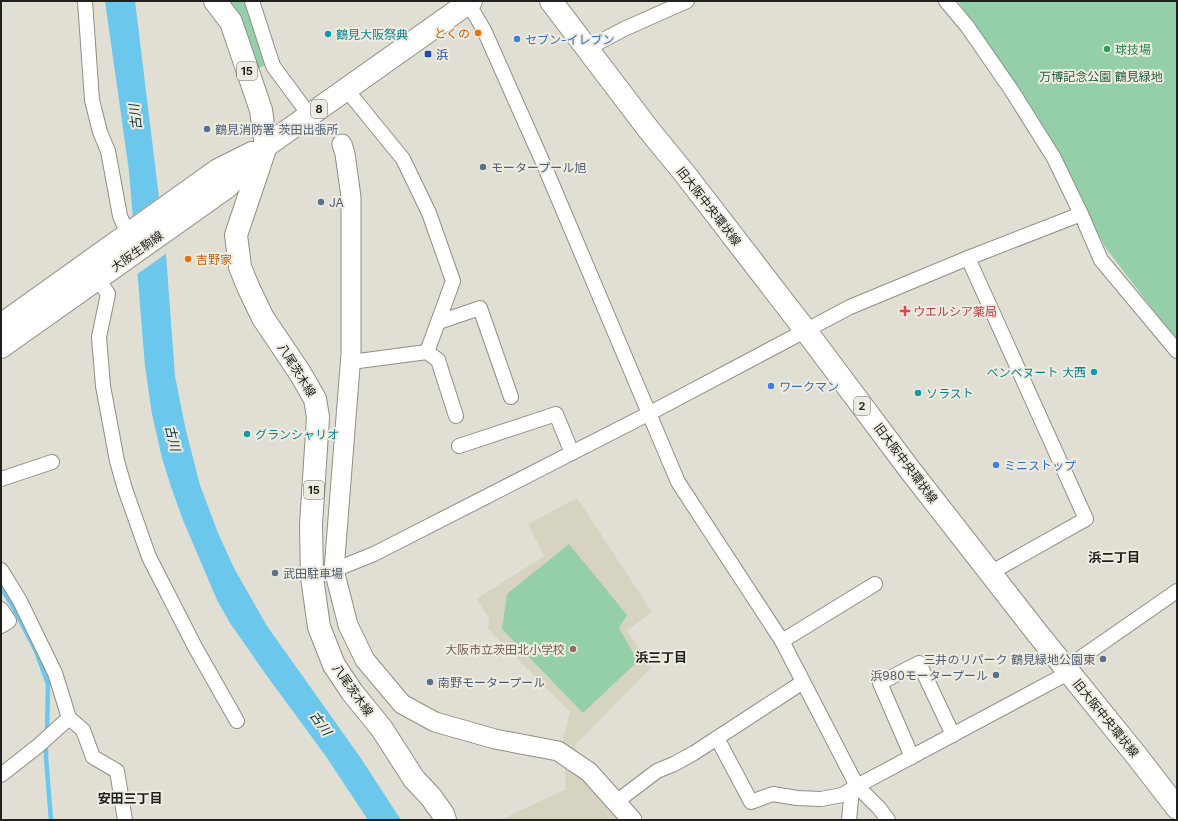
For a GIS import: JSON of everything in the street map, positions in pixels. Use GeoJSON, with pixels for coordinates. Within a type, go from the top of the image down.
{"type":"FeatureCollection","features":[{"type":"Feature","properties":{"kind":"main road","name":"八尾茨木線"},"geometry":{"type":"LineString","coordinates":[[216,1],[231,22],[261,110],[266,146],[236,235],[240,267],[263,318],[300,373],[315,399],[318,417],[311,524],[312,577],[319,627],[334,665],[352,692],[382,729],[414,779],[443,814],[445,820]]}},
{"type":"Feature","properties":{"kind":"main road","name":"旧大阪中央環状線"},"geometry":{"type":"LineString","coordinates":[[551,1],[649,130],[685,174],[806,331],[910,470],[990,573],[1136,754],[1177,808]]}},
{"type":"Feature","properties":{"kind":"main road","name":"大阪生駒線"},"geometry":{"type":"LineString","coordinates":[[1,324],[170,203],[218,170],[266,146],[469,2]]}},
{"type":"Feature","properties":{"kind":"main road","name":"大阪生駒線"},"geometry":{"type":"LineString","coordinates":[[1,347],[227,187],[266,146]]}},
{"type":"Feature","properties":{"kind":"street"},"geometry":{"type":"LineString","coordinates":[[85,1],[92,100],[100,132],[108,151],[120,216],[128,234]]}},
{"type":"Feature","properties":{"kind":"street"},"geometry":{"type":"LineString","coordinates":[[252,1],[273,66],[310,116]]}},
{"type":"Feature","properties":{"kind":"street"},"geometry":{"type":"LineString","coordinates":[[588,48],[624,29],[687,1]]}},
{"type":"Feature","properties":{"kind":"street"},"geometry":{"type":"LineString","coordinates":[[946,1],[967,26],[1012,91],[1054,158],[1101,260],[1177,351]]}},
{"type":"Feature","properties":{"kind":"street"},"geometry":{"type":"LineString","coordinates":[[469,2],[484,30],[525,122],[650,413],[678,482],[782,641],[854,788],[879,808],[888,820]]}},
{"type":"Feature","properties":{"kind":"street"},"geometry":{"type":"LineString","coordinates":[[346,89],[403,159],[429,213],[453,281],[427,352]]}},
{"type":"Feature","properties":{"kind":"street"},"geometry":{"type":"LineString","coordinates":[[342,144],[345,154],[351,197],[351,362],[334,570],[348,625],[365,660],[402,704],[435,722],[495,739],[558,751],[589,772],[632,820]]}},
{"type":"Feature","properties":{"kind":"street"},"geometry":{"type":"LineString","coordinates":[[312,577],[374,554],[650,413],[850,307],[968,258],[1081,214]]}},
{"type":"Feature","properties":{"kind":"street"},"geometry":{"type":"LineString","coordinates":[[968,258],[1086,519],[990,573]]}},
{"type":"Feature","properties":{"kind":"street"},"geometry":{"type":"LineString","coordinates":[[98,279],[108,294],[99,337],[104,386],[117,461],[125,489],[149,557],[195,647],[237,721]]}},
{"type":"Feature","properties":{"kind":"street"},"geometry":{"type":"LineString","coordinates":[[439,322],[480,308],[510,397]]}},
{"type":"Feature","properties":{"kind":"street"},"geometry":{"type":"LineString","coordinates":[[351,362],[427,352],[438,360],[456,416]]}},
{"type":"Feature","properties":{"kind":"street"},"geometry":{"type":"LineString","coordinates":[[460,446],[556,414],[572,453]]}},
{"type":"Feature","properties":{"kind":"street"},"geometry":{"type":"LineString","coordinates":[[1,477],[52,462]]}},
{"type":"Feature","properties":{"kind":"street"},"geometry":{"type":"LineString","coordinates":[[1,570],[20,601],[55,672],[69,718],[83,730],[93,757],[117,771],[124,820]]}},
{"type":"Feature","properties":{"kind":"street"},"geometry":{"type":"LineString","coordinates":[[782,641],[875,584]]}},
{"type":"Feature","properties":{"kind":"street"},"geometry":{"type":"LineString","coordinates":[[717,738],[751,802],[773,794],[797,798],[821,799],[842,795],[953,735],[1068,670],[1177,591]]}},
{"type":"Feature","properties":{"kind":"street"},"geometry":{"type":"LineString","coordinates":[[1,609],[9,621],[1,626]]}},
{"type":"Feature","properties":{"kind":"street"},"geometry":{"type":"LineString","coordinates":[[912,757],[880,683],[919,664],[953,735]]}},
{"type":"Feature","properties":{"kind":"street"},"geometry":{"type":"LineString","coordinates":[[616,802],[657,771],[674,764],[717,738],[803,682]]}},
{"type":"Feature","properties":{"kind":"street"},"geometry":{"type":"LineString","coordinates":[[1,776],[69,718]]}},
{"type":"Feature","properties":{"kind":"street"},"geometry":{"type":"LineString","coordinates":[[849,820],[854,788]]}},
{"type":"Feature","properties":{"kind":"shaded area","name":"大阪市立茨田北小学校"},"geometry":{"type":"Polygon","coordinates":[[[577,498],[652,612],[627,630],[651,668],[575,745],[585,780],[619,820],[500,820],[566,789],[563,739],[570,712],[488,629],[489,618],[476,599],[544,556],[528,524],[577,498]]]}},
{"type":"Feature","properties":{"kind":"green space"},"geometry":{"type":"Polygon","coordinates":[[[223,1],[248,1],[266,65],[256,69],[223,1]]]}},
{"type":"Feature","properties":{"kind":"green space","name":"万博記念公園 鶴見緑地"},"geometry":{"type":"Polygon","coordinates":[[[958,1],[1177,1],[1177,341],[1105,247],[1038,117],[958,1]]]}},
{"type":"Feature","properties":{"kind":"green space"},"geometry":{"type":"Polygon","coordinates":[[[569,544],[627,615],[619,628],[638,661],[583,713],[502,629],[507,594],[569,544]]]}},
{"type":"Feature","properties":{"kind":"water","name":"古川"},"geometry":{"type":"Polygon","coordinates":[[[105,1],[135,1],[166,255],[175,376],[186,431],[200,485],[218,533],[235,570],[267,626],[360,757],[401,820],[368,820],[325,755],[230,623],[217,600],[183,520],[171,487],[162,458],[152,414],[145,366],[129,171],[105,1]]]}},
{"type":"Feature","properties":{"kind":"pier"},"geometry":{"type":"Polygon","coordinates":[[[161,196],[167,253],[136,275],[131,217],[161,196]]]}},
{"type":"Feature","properties":{"kind":"waterway"},"geometry":{"type":"LineString","coordinates":[[1,588],[11,603],[36,651],[48,684],[47,735]]}},
{"type":"Feature","properties":{"kind":"waterway"},"geometry":{"type":"LineString","coordinates":[[46,742],[51,820]]}},
{"type":"Feature","properties":{"kind":"place","name":"とくの"},"geometry":{"type":"Point","coordinates":[478,33]}},
{"type":"Feature","properties":{"kind":"place","name":"鶴見大阪祭典"},"geometry":{"type":"Point","coordinates":[328,34]}},
{"type":"Feature","properties":{"kind":"place","name":"セブン-イレブン"},"geometry":{"type":"Point","coordinates":[517,39]}},
{"type":"Feature","properties":{"kind":"place","name":"球技場"},"geometry":{"type":"Point","coordinates":[1107,49]}},
{"type":"Feature","properties":{"kind":"place","name":"浜"},"geometry":{"type":"Point","coordinates":[428,54]}},
{"type":"Feature","properties":{"kind":"place","name":"鶴見消防署 茨田出張所"},"geometry":{"type":"Point","coordinates":[207,129]}},
{"type":"Feature","properties":{"kind":"place","name":"モータープール旭"},"geometry":{"type":"Point","coordinates":[483,167]}},
{"type":"Feature","properties":{"kind":"place","name":"JA"},"geometry":{"type":"Point","coordinates":[321,202]}},
{"type":"Feature","properties":{"kind":"place","name":"吉野家"},"geometry":{"type":"Point","coordinates":[188,259]}},
{"type":"Feature","properties":{"kind":"place","name":"ウエルシア薬局"},"geometry":{"type":"Point","coordinates":[905,311]}},
{"type":"Feature","properties":{"kind":"place","name":"ベンベヌート 大西"},"geometry":{"type":"Point","coordinates":[1094,372]}},
{"type":"Feature","properties":{"kind":"place","name":"ワークマン"},"geometry":{"type":"Point","coordinates":[771,386]}},
{"type":"Feature","properties":{"kind":"place","name":"ソラスト"},"geometry":{"type":"Point","coordinates":[918,393]}},
{"type":"Feature","properties":{"kind":"place","name":"グランシャリオ"},"geometry":{"type":"Point","coordinates":[247,434]}},
{"type":"Feature","properties":{"kind":"place","name":"ミニストップ"},"geometry":{"type":"Point","coordinates":[996,465]}},
{"type":"Feature","properties":{"kind":"place","name":"武田駐車場"},"geometry":{"type":"Point","coordinates":[275,573]}},
{"type":"Feature","properties":{"kind":"place","name":"大阪市立茨田北小学校"},"geometry":{"type":"Point","coordinates":[573,649]}},
{"type":"Feature","properties":{"kind":"place","name":"三井のリパーク 鶴見緑地公園東"},"geometry":{"type":"Point","coordinates":[1103,659]}},
{"type":"Feature","properties":{"kind":"place","name":"浜980モータープール"},"geometry":{"type":"Point","coordinates":[996,675]}},
{"type":"Feature","properties":{"kind":"place","name":"南野モータープール"},"geometry":{"type":"Point","coordinates":[430,682]}},
{"type":"Feature","properties":{"kind":"district","name":"浜二丁目"},"geometry":{"type":"Point","coordinates":[1114,557]}},
{"type":"Feature","properties":{"kind":"district","name":"浜三丁目"},"geometry":{"type":"Point","coordinates":[661,657]}},
{"type":"Feature","properties":{"kind":"district","name":"安田三丁目"},"geometry":{"type":"Point","coordinates":[130,798]}}]}
